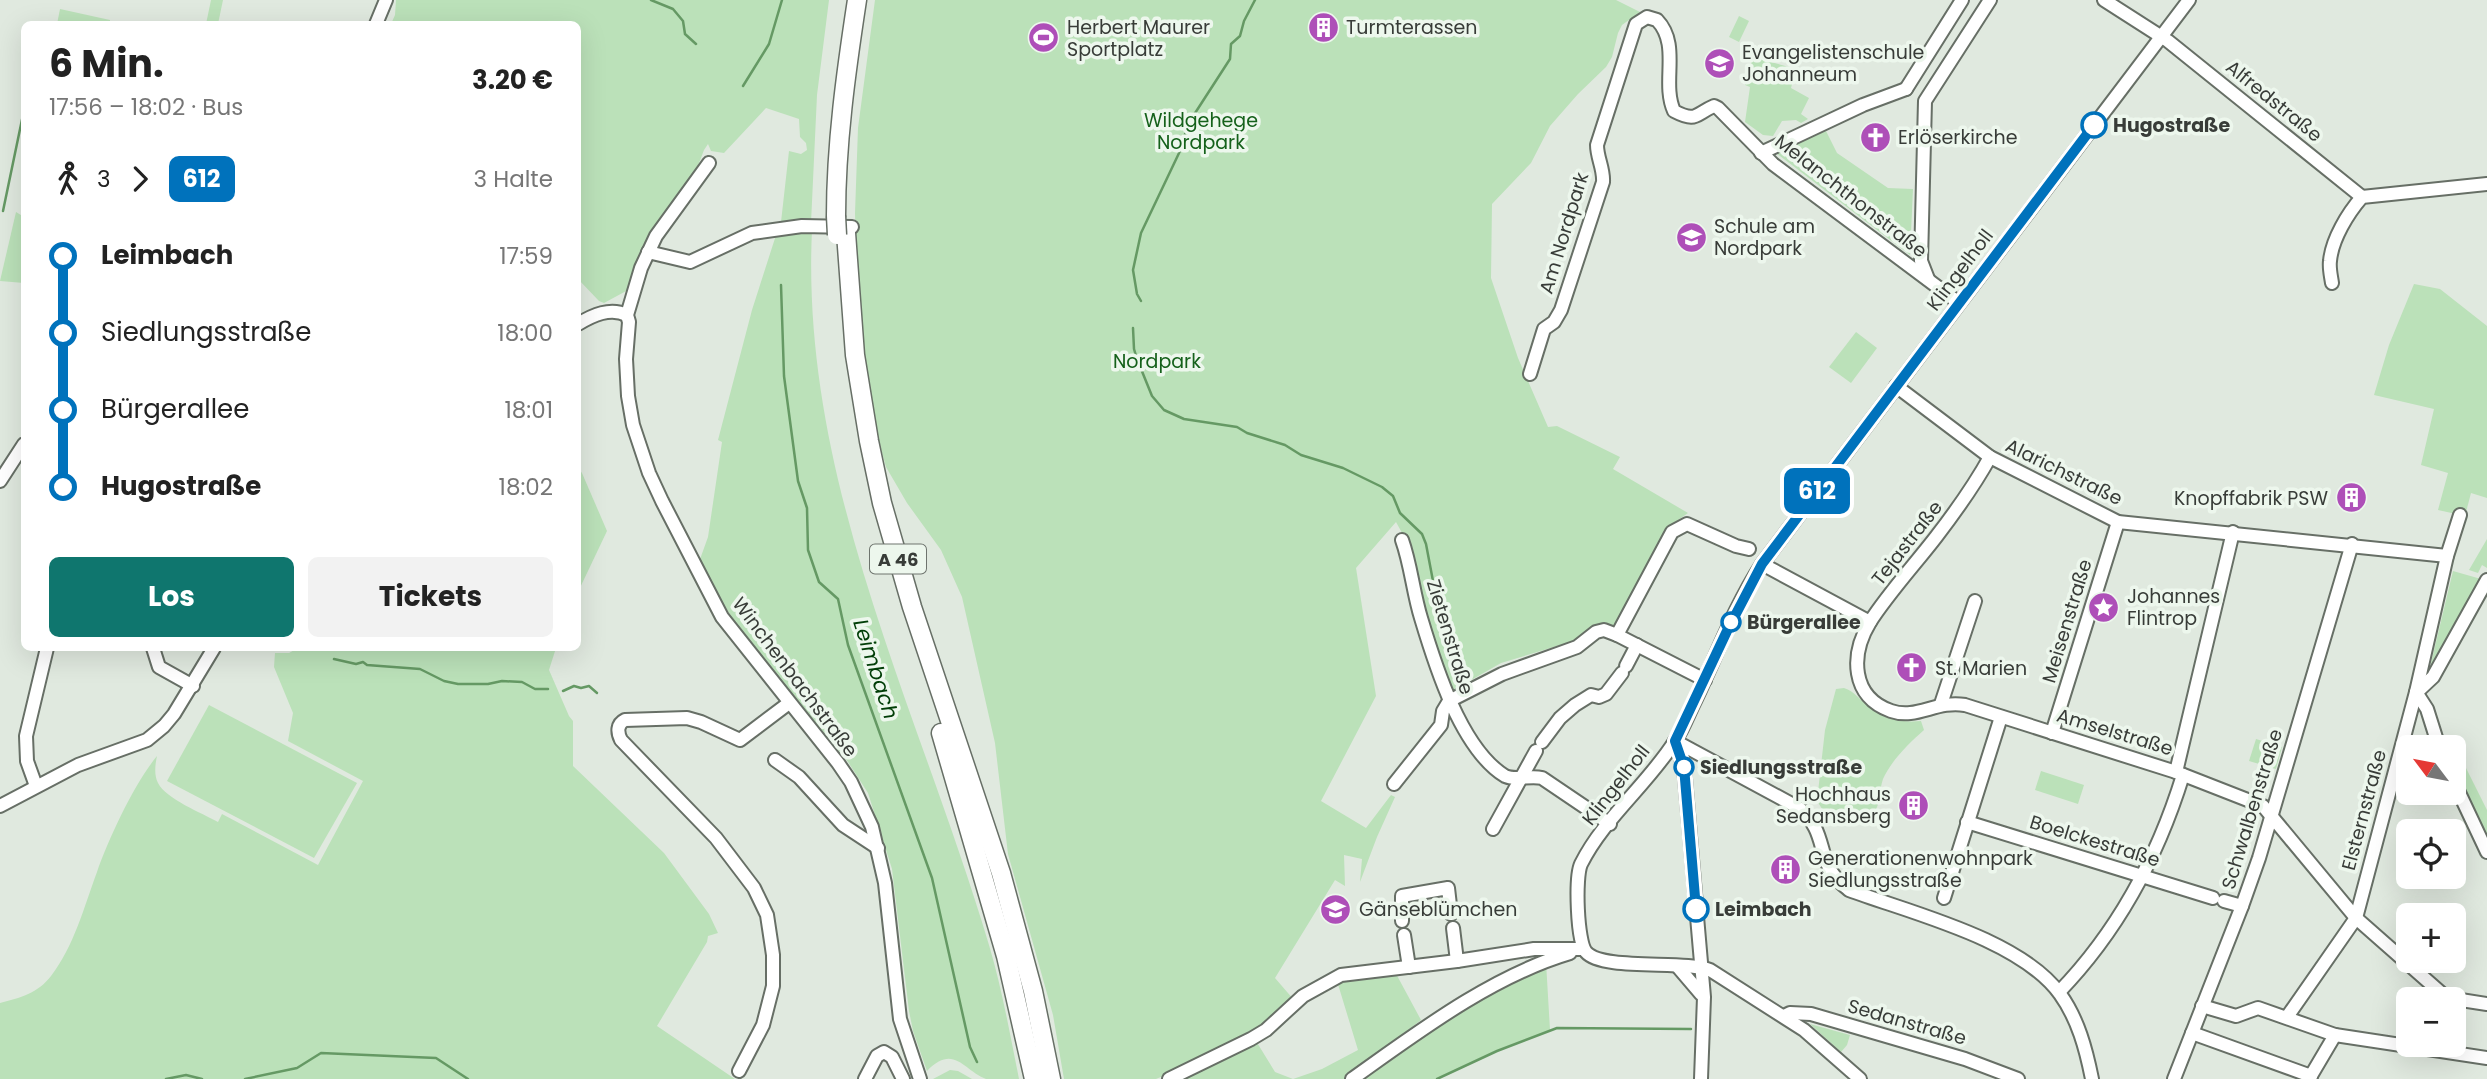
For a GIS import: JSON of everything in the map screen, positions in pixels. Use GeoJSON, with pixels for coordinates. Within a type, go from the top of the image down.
{"type":"FeatureCollection","features":[{"type":"Feature","properties":{"kind":"highway","name":"A 46"},"geometry":{"type":"LineString","coordinates":[[857,0],[845,74],[838,165],[855,355],[869,441],[882,503],[929,659],[1001,873],[1036,1004],[1051,1079]]}},
{"type":"Feature","properties":{"kind":"highway","name":"A 46"},"geometry":{"type":"LineString","coordinates":[[868,0],[854,99],[844,226],[843,347],[867,482],[1006,956],[1034,1079]]}},
{"type":"Feature","properties":{"kind":"street"},"geometry":{"type":"LineString","coordinates":[[377,21],[386,0]]}},
{"type":"Feature","properties":{"kind":"street"},"geometry":{"type":"LineString","coordinates":[[1761,153],[1850,111],[1906,89],[1962,0]]}},
{"type":"Feature","properties":{"kind":"street"},"geometry":{"type":"LineString","coordinates":[[1928,279],[1921,261],[1925,101],[1990,0]]}},
{"type":"Feature","properties":{"kind":"street"},"geometry":{"type":"LineString","coordinates":[[2104,0],[2161,36]]}},
{"type":"Feature","properties":{"kind":"street","name":"Klingelholl"},"geometry":{"type":"LineString","coordinates":[[1583,949],[1576,885],[1581,865],[1609,824],[1675,741],[1727,631],[1756,555],[1896,386],[2189,0]]}},
{"type":"Feature","properties":{"kind":"street","name":"Melanchthonstraße"},"geometry":{"type":"LineString","coordinates":[[1641,19],[1650,16],[1657,20],[1668,36],[1674,111],[1688,116],[1699,116],[1714,106],[1773,164],[1959,303]]}},
{"type":"Feature","properties":{"kind":"street","name":"Am Nordpark"},"geometry":{"type":"LineString","coordinates":[[1530,374],[1545,330],[1561,310],[1603,182],[1604,173],[1597,154],[1597,145],[1636,24],[1641,19]]}},
{"type":"Feature","properties":{"kind":"street","name":"Alfredstraße"},"geometry":{"type":"LineString","coordinates":[[2161,36],[2362,197]]}},
{"type":"Feature","properties":{"kind":"street"},"geometry":{"type":"LineString","coordinates":[[1906,89],[1925,101]]}},
{"type":"Feature","properties":{"kind":"street","name":"Winchenbachstraße"},"geometry":{"type":"LineString","coordinates":[[709,163],[671,212],[648,252],[627,316],[628,396],[633,425],[649,473],[722,617],[851,782],[872,827],[885,883],[900,1018],[920,1079]]}},
{"type":"Feature","properties":{"kind":"street"},"geometry":{"type":"LineString","coordinates":[[2332,283],[2329,264],[2331,251],[2352,208],[2362,197],[2487,184]]}},
{"type":"Feature","properties":{"kind":"street"},"geometry":{"type":"LineString","coordinates":[[648,252],[690,262],[752,233],[802,226],[844,226]]}},
{"type":"Feature","properties":{"kind":"street"},"geometry":{"type":"LineString","coordinates":[[581,323],[604,312],[627,316]]}},
{"type":"Feature","properties":{"kind":"street","name":"Alarichstraße"},"geometry":{"type":"LineString","coordinates":[[1896,386],[1990,457],[2118,522],[2352,544],[2447,556]]}},
{"type":"Feature","properties":{"kind":"street"},"geometry":{"type":"LineString","coordinates":[[0,481],[21,449]]}},
{"type":"Feature","properties":{"kind":"street","name":"Tejastraße"},"geometry":{"type":"LineString","coordinates":[[1941,704],[1906,713],[1889,710],[1869,699],[1859,680],[1859,653],[1870,622],[1971,491],[1990,457]]}},
{"type":"Feature","properties":{"kind":"street","name":"Elsternstraße"},"geometry":{"type":"LineString","coordinates":[[2287,1017],[2356,918],[2416,692],[2447,556],[2460,515]]}},
{"type":"Feature","properties":{"kind":"street","name":"Meisenstraße"},"geometry":{"type":"LineString","coordinates":[[2052,733],[2118,522]]}},
{"type":"Feature","properties":{"kind":"street"},"geometry":{"type":"LineString","coordinates":[[1617,635],[1672,532],[1687,524],[1756,555],[1870,622]]}},
{"type":"Feature","properties":{"kind":"street"},"geometry":{"type":"LineString","coordinates":[[2059,992],[2096,950],[2117,920],[2165,831],[2233,533]]}},
{"type":"Feature","properties":{"kind":"street","name":"Zietenstraße"},"geometry":{"type":"LineString","coordinates":[[1402,540],[1421,617],[1449,701],[1469,736],[1488,761],[1506,776],[1513,779],[1531,776],[1542,778],[1609,824]]}},
{"type":"Feature","properties":{"kind":"street","name":"Schwalbenstraße"},"geometry":{"type":"LineString","coordinates":[[2174,1079],[2242,906],[2352,544]]}},
{"type":"Feature","properties":{"kind":"street"},"geometry":{"type":"LineString","coordinates":[[2435,735],[2427,709],[2416,692],[2433,677],[2487,580]]}},
{"type":"Feature","properties":{"kind":"street"},"geometry":{"type":"LineString","coordinates":[[1941,704],[1975,601]]}},
{"type":"Feature","properties":{"kind":"street"},"geometry":{"type":"LineString","coordinates":[[1394,784],[1441,725],[1444,707],[1449,701],[1502,674],[1577,647],[1596,632],[1604,630],[1617,635],[1705,680]]}},
{"type":"Feature","properties":{"kind":"street"},"geometry":{"type":"LineString","coordinates":[[1493,829],[1539,746],[1560,718],[1585,697],[1606,694],[1637,645]]}},
{"type":"Feature","properties":{"kind":"street"},"geometry":{"type":"LineString","coordinates":[[36,786],[27,761],[26,736],[46,651]]}},
{"type":"Feature","properties":{"kind":"street"},"geometry":{"type":"LineString","coordinates":[[154,651],[159,667],[192,687]]}},
{"type":"Feature","properties":{"kind":"street"},"geometry":{"type":"LineString","coordinates":[[0,806],[78,765],[147,740],[164,726],[192,687],[212,651]]}},
{"type":"Feature","properties":{"kind":"street","name":"Amselstraße"},"geometry":{"type":"LineString","coordinates":[[1941,704],[1951,702],[1965,705],[2180,773],[2263,806],[2272,813]]}},
{"type":"Feature","properties":{"kind":"street"},"geometry":{"type":"LineString","coordinates":[[739,1071],[763,1025],[773,986],[774,955],[766,915],[754,888],[716,838],[621,740],[618,729],[625,720],[687,718],[740,740],[789,703]]}},
{"type":"Feature","properties":{"kind":"street"},"geometry":{"type":"LineString","coordinates":[[1937,922],[2001,717]]}},
{"type":"Feature","properties":{"kind":"street"},"geometry":{"type":"LineString","coordinates":[[1675,741],[1799,808],[1811,818],[1835,878],[1849,890],[1978,937],[2034,968],[2059,992],[2080,1033],[2092,1079]]}},
{"type":"Feature","properties":{"kind":"street"},"geometry":{"type":"LineString","coordinates":[[1675,741],[1684,767],[1704,997],[1701,1079]]}},
{"type":"Feature","properties":{"kind":"street"},"geometry":{"type":"LineString","coordinates":[[775,760],[799,777],[843,825],[878,848]]}},
{"type":"Feature","properties":{"kind":"street"},"geometry":{"type":"LineString","coordinates":[[2465,805],[2487,852]]}},
{"type":"Feature","properties":{"kind":"street"},"geometry":{"type":"LineString","coordinates":[[2272,813],[2356,918],[2434,987]]}},
{"type":"Feature","properties":{"kind":"street","name":"Boelckestraße"},"geometry":{"type":"LineString","coordinates":[[1967,822],[2242,906]]}},
{"type":"Feature","properties":{"kind":"street"},"geometry":{"type":"LineString","coordinates":[[1402,921],[1402,896],[1448,888],[1451,914]]}},
{"type":"Feature","properties":{"kind":"street"},"geometry":{"type":"LineString","coordinates":[[1453,929],[1457,961]]}},
{"type":"Feature","properties":{"kind":"street"},"geometry":{"type":"LineString","coordinates":[[1404,935],[1409,967]]}},
{"type":"Feature","properties":{"kind":"street"},"geometry":{"type":"LineString","coordinates":[[1169,1079],[1266,1030],[1303,996],[1335,977],[1534,949],[1583,949]]}},
{"type":"Feature","properties":{"kind":"street"},"geometry":{"type":"LineString","coordinates":[[1583,949],[1588,955],[1604,960],[1678,967],[1700,966],[1727,979],[1804,1030],[1860,1079]]}},
{"type":"Feature","properties":{"kind":"street"},"geometry":{"type":"LineString","coordinates":[[1352,1079],[1447,1013],[1534,965],[1583,949]]}},
{"type":"Feature","properties":{"kind":"street"},"geometry":{"type":"LineString","coordinates":[[1678,967],[1704,997]]}},
{"type":"Feature","properties":{"kind":"street"},"geometry":{"type":"LineString","coordinates":[[1704,997],[1718,982],[1727,979]]}},
{"type":"Feature","properties":{"kind":"street"},"geometry":{"type":"LineString","coordinates":[[2466,1001],[2487,1004]]}},
{"type":"Feature","properties":{"kind":"street"},"geometry":{"type":"LineString","coordinates":[[2202,1006],[2236,1016],[2258,1008],[2336,1035],[2396,1044]]}},
{"type":"Feature","properties":{"kind":"street","name":"Sedanstraße"},"geometry":{"type":"LineString","coordinates":[[1784,1016],[1790,1013],[1811,1014],[1965,1059],[2018,1079]]}},
{"type":"Feature","properties":{"kind":"street"},"geometry":{"type":"LineString","coordinates":[[2192,1033],[2310,1078],[2336,1035]]}},
{"type":"Feature","properties":{"kind":"street"},"geometry":{"type":"LineString","coordinates":[[864,1079],[877,1056],[884,1052],[892,1057],[903,1079]]}},
{"type":"Feature","properties":{"kind":"street"},"geometry":{"type":"LineString","coordinates":[[2466,1055],[2487,1058]]}},
{"type":"Feature","properties":{"kind":"green space"},"geometry":{"type":"Polygon","coordinates":[[[211,0],[223,0],[219,21],[207,21],[211,0]]]}},
{"type":"Feature","properties":{"kind":"green space"},"geometry":{"type":"Polygon","coordinates":[[[396,0],[829,0],[817,95],[811,223],[785,225],[781,222],[789,151],[801,154],[807,150],[806,143],[800,137],[799,119],[766,108],[724,153],[711,151],[708,144],[693,179],[631,280],[628,290],[604,303],[599,301],[581,282],[581,21],[392,21],[396,0]]]}},
{"type":"Feature","properties":{"kind":"green space","name":"Nordpark"},"geometry":{"type":"Polygon","coordinates":[[[875,0],[1616,0],[1640,12],[1622,25],[1606,67],[1550,126],[1531,163],[1492,204],[1491,278],[1518,358],[1548,427],[1557,426],[1620,457],[1613,469],[1688,513],[1671,525],[1620,627],[1501,663],[1452,691],[1424,608],[1412,551],[1396,522],[1356,568],[1376,696],[1321,801],[1366,828],[1391,795],[1395,797],[1360,882],[1362,859],[1344,855],[1345,886],[1335,880],[1275,978],[1294,1000],[1248,1035],[1203,1059],[1156,1079],[1064,1079],[1053,1015],[1008,854],[995,743],[962,597],[941,550],[907,503],[886,467],[869,405],[857,304],[855,213],[858,128],[875,0]]]}},
{"type":"Feature","properties":{"kind":"green space"},"geometry":{"type":"Polygon","coordinates":[[[60,9],[110,20],[110,21],[58,21],[60,9]]]}},
{"type":"Feature","properties":{"kind":"green space"},"geometry":{"type":"Polygon","coordinates":[[[1739,16],[1749,21],[1739,42],[1729,37],[1739,16]]]}},
{"type":"Feature","properties":{"kind":"green space"},"geometry":{"type":"Polygon","coordinates":[[[1753,57],[1796,69],[1791,88],[1809,98],[1801,114],[1808,119],[1801,123],[1796,120],[1782,121],[1773,136],[1763,135],[1745,122],[1750,87],[1745,85],[1753,57]]]}},
{"type":"Feature","properties":{"kind":"green space"},"geometry":{"type":"Polygon","coordinates":[[[1826,131],[1837,153],[1888,188],[1913,189],[1910,255],[1776,153],[1826,131]]]}},
{"type":"Feature","properties":{"kind":"green space"},"geometry":{"type":"Polygon","coordinates":[[[16,212],[21,215],[21,283],[0,281],[16,212]]]}},
{"type":"Feature","properties":{"kind":"green space"},"geometry":{"type":"Polygon","coordinates":[[[812,230],[813,323],[825,415],[844,505],[899,682],[989,945],[1019,1079],[986,1079],[952,1059],[936,1063],[927,1071],[909,1011],[892,869],[868,793],[848,762],[734,622],[699,562],[708,537],[722,442],[718,440],[752,310],[777,232],[812,230]]]}},
{"type":"Feature","properties":{"kind":"green space"},"geometry":{"type":"Polygon","coordinates":[[[2414,284],[2440,289],[2487,326],[2487,498],[2471,493],[2465,516],[2438,510],[2448,473],[2421,465],[2434,409],[2374,395],[2389,345],[2414,284]]]}},
{"type":"Feature","properties":{"kind":"green space"},"geometry":{"type":"Polygon","coordinates":[[[1856,332],[1877,348],[1851,383],[1829,367],[1856,332]]]}},
{"type":"Feature","properties":{"kind":"green space"},"geometry":{"type":"Polygon","coordinates":[[[581,472],[582,473],[607,531],[581,586],[581,472]]]}},
{"type":"Feature","properties":{"kind":"green space"},"geometry":{"type":"Polygon","coordinates":[[[2487,539],[2487,568],[2482,565],[2478,573],[2469,570],[2487,539]]]}},
{"type":"Feature","properties":{"kind":"green space"},"geometry":{"type":"Polygon","coordinates":[[[2453,571],[2481,579],[2430,667],[2453,571]]]}},
{"type":"Feature","properties":{"kind":"green space"},"geometry":{"type":"Polygon","coordinates":[[[555,651],[549,670],[573,721],[573,766],[664,853],[709,914],[718,933],[708,936],[657,1026],[735,1079],[0,1079],[0,1003],[34,991],[46,982],[59,964],[78,926],[115,828],[131,796],[157,756],[156,777],[168,795],[218,822],[222,814],[318,865],[363,781],[288,741],[293,713],[274,667],[275,653],[555,651]]]}},
{"type":"Feature","properties":{"kind":"green space"},"geometry":{"type":"Polygon","coordinates":[[[1844,688],[1885,717],[1899,721],[1921,721],[1924,730],[1901,753],[1883,779],[1874,813],[1885,817],[1880,826],[1826,815],[1817,801],[1825,730],[1836,689],[1844,688]]]}},
{"type":"Feature","properties":{"kind":"green space"},"geometry":{"type":"Polygon","coordinates":[[[209,705],[357,783],[314,858],[167,781],[209,705]]]}},
{"type":"Feature","properties":{"kind":"green space"},"geometry":{"type":"Polygon","coordinates":[[[2256,739],[2282,747],[2276,769],[2249,761],[2256,739]]]}},
{"type":"Feature","properties":{"kind":"green space"},"geometry":{"type":"Polygon","coordinates":[[[2466,768],[2487,810],[2487,837],[2466,797],[2466,768]]]}},
{"type":"Feature","properties":{"kind":"green space"},"geometry":{"type":"Polygon","coordinates":[[[2041,771],[2084,785],[2078,804],[2035,790],[2041,771]]]}},
{"type":"Feature","properties":{"kind":"green space"},"geometry":{"type":"Polygon","coordinates":[[[1546,962],[1550,1030],[1495,1051],[1435,1079],[1356,1079],[1445,1016],[1514,983],[1520,975],[1546,962]]]}},
{"type":"Feature","properties":{"kind":"green space"},"geometry":{"type":"Polygon","coordinates":[[[1394,970],[1421,1020],[1346,1079],[1293,1079],[1322,1069],[1358,1050],[1337,981],[1394,970]]]}},
{"type":"Feature","properties":{"kind":"green space"},"geometry":{"type":"Polygon","coordinates":[[[1810,1024],[1850,1035],[1847,1045],[1841,1052],[1810,1024]]]}},
{"type":"Feature","properties":{"kind":"green space"},"geometry":{"type":"Polygon","coordinates":[[[1256,1041],[1275,1072],[1293,1079],[1178,1079],[1256,1041]]]}},
{"type":"Feature","properties":{"kind":"green space"},"geometry":{"type":"Polygon","coordinates":[[[950,1070],[958,1071],[972,1079],[933,1079],[950,1070]]]}},
{"type":"Feature","properties":{"kind":"waterway"},"geometry":{"type":"LineString","coordinates":[[651,0],[673,9],[683,21],[685,34],[696,44]]}},
{"type":"Feature","properties":{"kind":"waterway","name":"Leimbach"},"geometry":{"type":"LineString","coordinates":[[743,86],[769,44],[782,0]]}},
{"type":"Feature","properties":{"kind":"waterway"},"geometry":{"type":"LineString","coordinates":[[1141,301],[1137,294],[1133,270],[1141,233],[1180,151],[1188,124],[1230,59],[1231,44],[1240,36],[1255,0]]}},
{"type":"Feature","properties":{"kind":"waterway","name":"Leimbach"},"geometry":{"type":"LineString","coordinates":[[3,211],[21,124]]}},
{"type":"Feature","properties":{"kind":"waterway","name":"Leimbach"},"geometry":{"type":"LineString","coordinates":[[781,285],[784,376],[798,481],[807,508],[808,550],[819,582],[838,599],[848,645],[932,878],[970,1047],[977,1062]]}},
{"type":"Feature","properties":{"kind":"waterway"},"geometry":{"type":"LineString","coordinates":[[1133,328],[1137,359],[1152,396],[1164,410],[1184,419],[1237,427],[1247,433],[1285,445],[1301,455],[1343,468],[1382,487],[1393,496],[1400,513],[1422,534],[1426,544],[1440,618],[1450,641]]}},
{"type":"Feature","properties":{"kind":"waterway"},"geometry":{"type":"LineString","coordinates":[[334,659],[356,664],[363,662],[367,665],[420,669],[444,681],[458,684],[522,682],[535,689],[548,689]]}},
{"type":"Feature","properties":{"kind":"waterway"},"geometry":{"type":"LineString","coordinates":[[563,691],[574,686],[589,686],[597,693]]}},
{"type":"Feature","properties":{"kind":"waterway","name":"Leimbach"},"geometry":{"type":"LineString","coordinates":[[1437,1079],[1497,1051],[1557,1028],[1691,1029]]}},
{"type":"Feature","properties":{"kind":"waterway"},"geometry":{"type":"LineString","coordinates":[[245,1079],[297,1068],[321,1053],[436,1058],[468,1079]]}},
{"type":"Feature","properties":{"kind":"waterway"},"geometry":{"type":"LineString","coordinates":[[166,1079],[186,1075],[202,1079]]}},
{"type":"Feature","properties":{"kind":"bus line","name":"612"},"geometry":{"type":"LineString","coordinates":[[1696,909],[1684,767],[1675,741],[1754,577],[2094,125]]}},
{"type":"Feature","properties":{"kind":"place","name":"Turmterassen"},"geometry":{"type":"Point","coordinates":[1323,27]}},
{"type":"Feature","properties":{"kind":"place","name":"Herbert Maurer Sportplatz"},"geometry":{"type":"Point","coordinates":[1044,38]}},
{"type":"Feature","properties":{"kind":"place","name":"Evangelistenschule Johanneum"},"geometry":{"type":"Point","coordinates":[1719,63]}},
{"type":"Feature","properties":{"kind":"place","name":"Hugostraße"},"geometry":{"type":"Point","coordinates":[2094,125]}},
{"type":"Feature","properties":{"kind":"place","name":"Erlöserkirche"},"geometry":{"type":"Point","coordinates":[1875,137]}},
{"type":"Feature","properties":{"kind":"place","name":"Schule am Nordpark"},"geometry":{"type":"Point","coordinates":[1691,237]}},
{"type":"Feature","properties":{"kind":"place","name":"Knopffabrik PSW"},"geometry":{"type":"Point","coordinates":[2351,498]}},
{"type":"Feature","properties":{"kind":"place","name":"Johannes Flintrop"},"geometry":{"type":"Point","coordinates":[2104,607]}},
{"type":"Feature","properties":{"kind":"place","name":"Bürgerallee"},"geometry":{"type":"Point","coordinates":[1731,622]}},
{"type":"Feature","properties":{"kind":"place","name":"St. Marien"},"geometry":{"type":"Point","coordinates":[1912,668]}},
{"type":"Feature","properties":{"kind":"place","name":"Siedlungsstraße"},"geometry":{"type":"Point","coordinates":[1684,767]}},
{"type":"Feature","properties":{"kind":"place","name":"Hochhaus Sedansberg"},"geometry":{"type":"Point","coordinates":[1914,805]}},
{"type":"Feature","properties":{"kind":"place","name":"Generationenwohnpark Siedlungsstraße"},"geometry":{"type":"Point","coordinates":[1785,869]}},
{"type":"Feature","properties":{"kind":"place","name":"Gänseblümchen"},"geometry":{"type":"Point","coordinates":[1336,909]}},
{"type":"Feature","properties":{"kind":"place","name":"Leimbach"},"geometry":{"type":"Point","coordinates":[1696,909]}},
{"type":"Feature","properties":{"kind":"park label","name":"Wildgehege Nordpark"},"geometry":{"type":"Point","coordinates":[1201,131]}}]}
